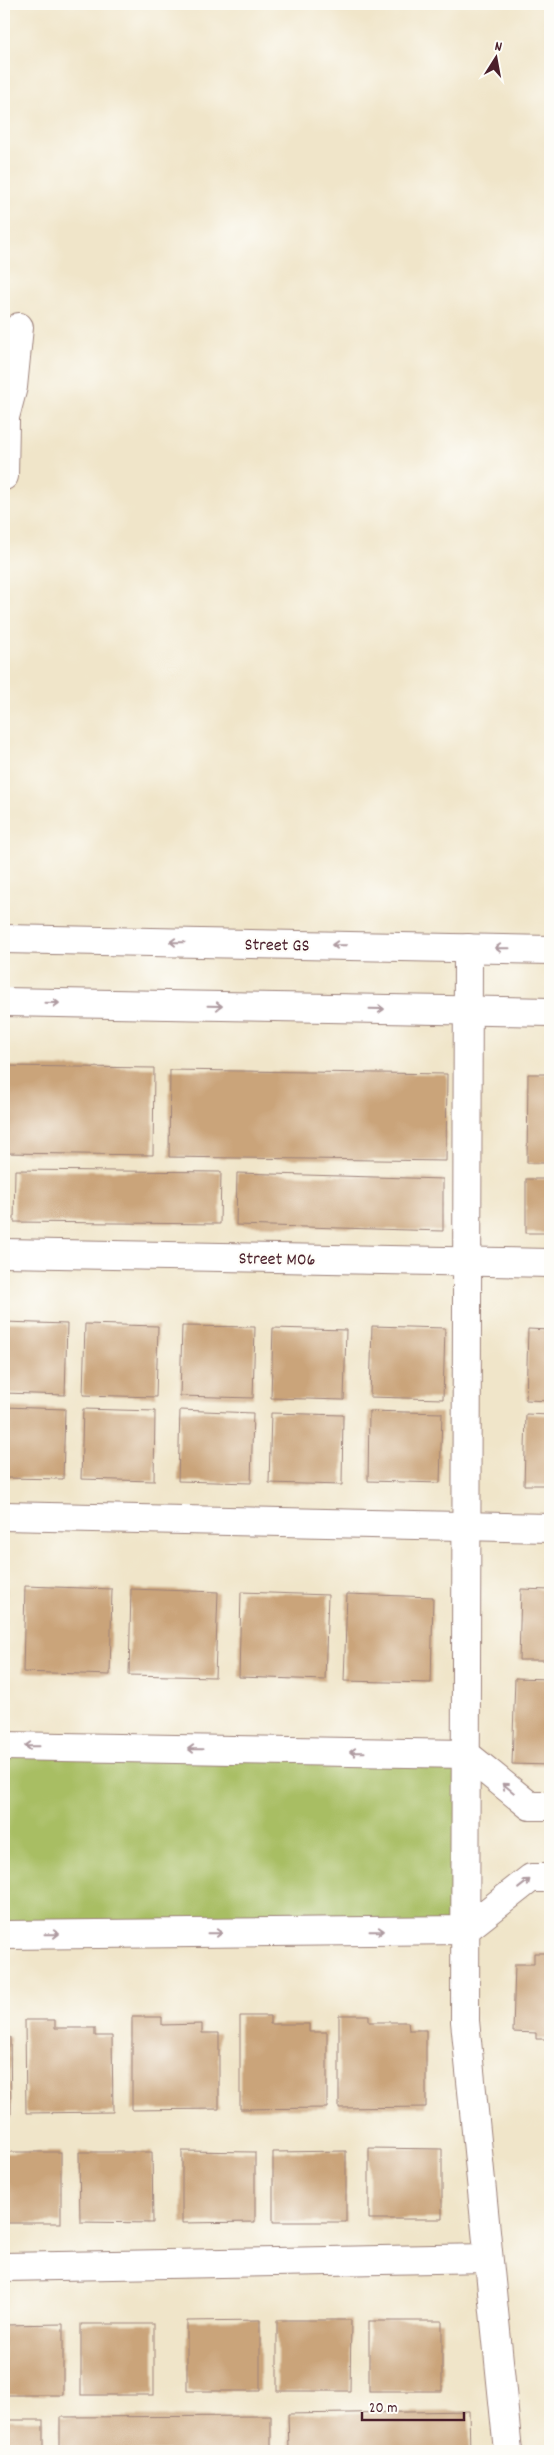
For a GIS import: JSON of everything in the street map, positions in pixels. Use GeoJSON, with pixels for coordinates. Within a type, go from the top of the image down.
{"type":"FeatureCollection","features":[{"type":"Feature","properties":{"kind":"street"},"geometry":{"type":"LineString","coordinates":[[4,476],[4,421],[13,387],[19,327]]}},
{"type":"Feature","properties":{"kind":"street","name":"Street GS"},"geometry":{"type":"LineString","coordinates":[[4,939],[550,950]]}},
{"type":"Feature","properties":{"kind":"street"},"geometry":{"type":"LineString","coordinates":[[468,948],[465,2021],[508,2451]]}},
{"type":"Feature","properties":{"kind":"street"},"geometry":{"type":"LineString","coordinates":[[4,1002],[550,1012]]}},
{"type":"Feature","properties":{"kind":"street","name":"Street M06"},"geometry":{"type":"LineString","coordinates":[[4,1253],[550,1263]]}},
{"type":"Feature","properties":{"kind":"street"},"geometry":{"type":"LineString","coordinates":[[4,1516],[550,1528]]}},
{"type":"Feature","properties":{"kind":"street"},"geometry":{"type":"LineString","coordinates":[[4,1746],[466,1754],[530,1806],[550,1806]]}},
{"type":"Feature","properties":{"kind":"street"},"geometry":{"type":"LineString","coordinates":[[4,1935],[465,1930],[531,1878],[550,1878]]}},
{"type":"Feature","properties":{"kind":"street"},"geometry":{"type":"LineString","coordinates":[[4,2267],[488,2258]]}},
{"type":"Feature","properties":{"kind":"green space"},"geometry":{"type":"Polygon","coordinates":[[[4,1746],[466,1754],[465,1930],[4,1935],[4,1746]]]}},
{"type":"Feature","properties":{"kind":"building"},"geometry":{"type":"Polygon","coordinates":[[[4,1066],[154,1068],[153,1155],[4,1153],[4,1066]]]}},
{"type":"Feature","properties":{"kind":"building"},"geometry":{"type":"Polygon","coordinates":[[[170,1070],[447,1074],[446,1161],[169,1157],[170,1070]]]}},
{"type":"Feature","properties":{"kind":"building"},"geometry":{"type":"Polygon","coordinates":[[[528,1074],[550,1074],[550,1163],[527,1163],[528,1074]]]}},
{"type":"Feature","properties":{"kind":"building"},"geometry":{"type":"Polygon","coordinates":[[[15,1170],[221,1172],[220,1224],[14,1222],[15,1170]]]}},
{"type":"Feature","properties":{"kind":"building"},"geometry":{"type":"Polygon","coordinates":[[[237,1173],[443,1179],[443,1231],[236,1225],[237,1173]]]}},
{"type":"Feature","properties":{"kind":"building"},"geometry":{"type":"Polygon","coordinates":[[[526,1179],[550,1179],[550,1233],[526,1233],[526,1179]]]}},
{"type":"Feature","properties":{"kind":"building"},"geometry":{"type":"Polygon","coordinates":[[[4,1322],[67,1324],[65,1395],[4,1393],[4,1322]]]}},
{"type":"Feature","properties":{"kind":"building"},"geometry":{"type":"Polygon","coordinates":[[[85,1324],[158,1326],[156,1397],[83,1395],[85,1324]]]}},
{"type":"Feature","properties":{"kind":"building"},"geometry":{"type":"Polygon","coordinates":[[[182,1326],[255,1327],[253,1398],[180,1396],[182,1326]]]}},
{"type":"Feature","properties":{"kind":"building"},"geometry":{"type":"Polygon","coordinates":[[[372,1326],[445,1328],[443,1399],[370,1397],[372,1326]]]}},
{"type":"Feature","properties":{"kind":"building"},"geometry":{"type":"Polygon","coordinates":[[[273,1328],[346,1330],[344,1400],[271,1398],[273,1328]]]}},
{"type":"Feature","properties":{"kind":"building"},"geometry":{"type":"Polygon","coordinates":[[[528,1329],[550,1330],[550,1401],[526,1400],[528,1329]]]}},
{"type":"Feature","properties":{"kind":"building"},"geometry":{"type":"Polygon","coordinates":[[[4,1407],[65,1409],[63,1479],[4,1478],[4,1407]]]}},
{"type":"Feature","properties":{"kind":"building"},"geometry":{"type":"Polygon","coordinates":[[[83,1409],[155,1411],[154,1481],[81,1479],[83,1409]]]}},
{"type":"Feature","properties":{"kind":"building"},"geometry":{"type":"Polygon","coordinates":[[[180,1410],[253,1413],[251,1483],[178,1481],[180,1410]]]}},
{"type":"Feature","properties":{"kind":"building"},"geometry":{"type":"Polygon","coordinates":[[[369,1411],[442,1413],[440,1483],[368,1481],[369,1411]]]}},
{"type":"Feature","properties":{"kind":"building"},"geometry":{"type":"Polygon","coordinates":[[[271,1413],[343,1415],[342,1485],[269,1483],[271,1413]]]}},
{"type":"Feature","properties":{"kind":"building"},"geometry":{"type":"Polygon","coordinates":[[[526,1414],[550,1415],[550,1485],[524,1485],[526,1414]]]}},
{"type":"Feature","properties":{"kind":"building"},"geometry":{"type":"Polygon","coordinates":[[[25,1586],[112,1589],[110,1675],[23,1672],[25,1586]]]}},
{"type":"Feature","properties":{"kind":"building"},"geometry":{"type":"Polygon","coordinates":[[[4,1588],[7,1588],[5,1637],[4,1637],[4,1588]]]}},
{"type":"Feature","properties":{"kind":"building"},"geometry":{"type":"Polygon","coordinates":[[[131,1589],[218,1592],[215,1677],[129,1675],[131,1589]]]}},
{"type":"Feature","properties":{"kind":"building"},"geometry":{"type":"Polygon","coordinates":[[[521,1589],[550,1590],[550,1660],[519,1660],[521,1589]]]}},
{"type":"Feature","properties":{"kind":"building"},"geometry":{"type":"Polygon","coordinates":[[[241,1592],[328,1595],[325,1680],[239,1677],[241,1592]]]}},
{"type":"Feature","properties":{"kind":"building"},"geometry":{"type":"Polygon","coordinates":[[[347,1594],[433,1597],[431,1683],[344,1681],[347,1594]]]}},
{"type":"Feature","properties":{"kind":"building"},"geometry":{"type":"Polygon","coordinates":[[[515,1678],[550,1679],[550,1765],[512,1764],[515,1678]]]}},
{"type":"Feature","properties":{"kind":"building"},"geometry":{"type":"Polygon","coordinates":[[[534,1953],[550,1953],[550,2039],[536,2039],[536,2033],[513,2032],[515,1964],[534,1964],[534,1953]]]}},
{"type":"Feature","properties":{"kind":"building"},"geometry":{"type":"Polygon","coordinates":[[[339,2015],[369,2015],[369,2022],[408,2022],[409,2030],[426,2030],[426,2107],[339,2108],[339,2015]]]}},
{"type":"Feature","properties":{"kind":"building"},"geometry":{"type":"Polygon","coordinates":[[[240,2016],[270,2016],[270,2024],[309,2024],[309,2032],[327,2032],[327,2108],[240,2109],[240,2016]]]}},
{"type":"Feature","properties":{"kind":"building"},"geometry":{"type":"Polygon","coordinates":[[[132,2017],[162,2017],[162,2025],[202,2024],[202,2033],[219,2033],[219,2109],[132,2110],[132,2017]]]}},
{"type":"Feature","properties":{"kind":"building"},"geometry":{"type":"Polygon","coordinates":[[[25,2020],[55,2020],[55,2028],[95,2028],[95,2036],[112,2036],[113,2112],[26,2113],[25,2020]]]}},
{"type":"Feature","properties":{"kind":"building"},"geometry":{"type":"Polygon","coordinates":[[[4,2037],[10,2037],[11,2114],[4,2114],[4,2037]]]}},
{"type":"Feature","properties":{"kind":"building"},"geometry":{"type":"Polygon","coordinates":[[[369,2148],[442,2149],[442,2219],[369,2219],[369,2148]]]}},
{"type":"Feature","properties":{"kind":"building"},"geometry":{"type":"Polygon","coordinates":[[[182,2151],[255,2152],[255,2222],[182,2223],[182,2151]]]}},
{"type":"Feature","properties":{"kind":"building"},"geometry":{"type":"Polygon","coordinates":[[[346,2151],[346,2222],[273,2222],[273,2152],[346,2151]]]}},
{"type":"Feature","properties":{"kind":"building"},"geometry":{"type":"Polygon","coordinates":[[[4,2152],[61,2152],[61,2223],[4,2223],[4,2152]]]}},
{"type":"Feature","properties":{"kind":"building"},"geometry":{"type":"Polygon","coordinates":[[[79,2152],[152,2152],[153,2223],[80,2222],[79,2152]]]}},
{"type":"Feature","properties":{"kind":"building"},"geometry":{"type":"Polygon","coordinates":[[[260,2320],[260,2391],[187,2391],[187,2321],[260,2320]]]}},
{"type":"Feature","properties":{"kind":"building"},"geometry":{"type":"Polygon","coordinates":[[[277,2320],[351,2320],[350,2391],[277,2391],[277,2320]]]}},
{"type":"Feature","properties":{"kind":"building"},"geometry":{"type":"Polygon","coordinates":[[[369,2321],[442,2321],[442,2391],[369,2391],[369,2321]]]}},
{"type":"Feature","properties":{"kind":"building"},"geometry":{"type":"Polygon","coordinates":[[[63,2324],[63,2395],[4,2395],[4,2325],[63,2324]]]}},
{"type":"Feature","properties":{"kind":"building"},"geometry":{"type":"Polygon","coordinates":[[[81,2324],[154,2324],[154,2395],[81,2395],[81,2324]]]}},
{"type":"Feature","properties":{"kind":"building"},"geometry":{"type":"Polygon","coordinates":[[[469,2411],[470,2451],[289,2451],[288,2414],[469,2411]]]}},
{"type":"Feature","properties":{"kind":"building"},"geometry":{"type":"Polygon","coordinates":[[[271,2416],[271,2451],[60,2451],[60,2417],[271,2416]]]}},
{"type":"Feature","properties":{"kind":"building"},"geometry":{"type":"Polygon","coordinates":[[[4,2420],[43,2420],[43,2451],[4,2451],[4,2420]]]}}]}
